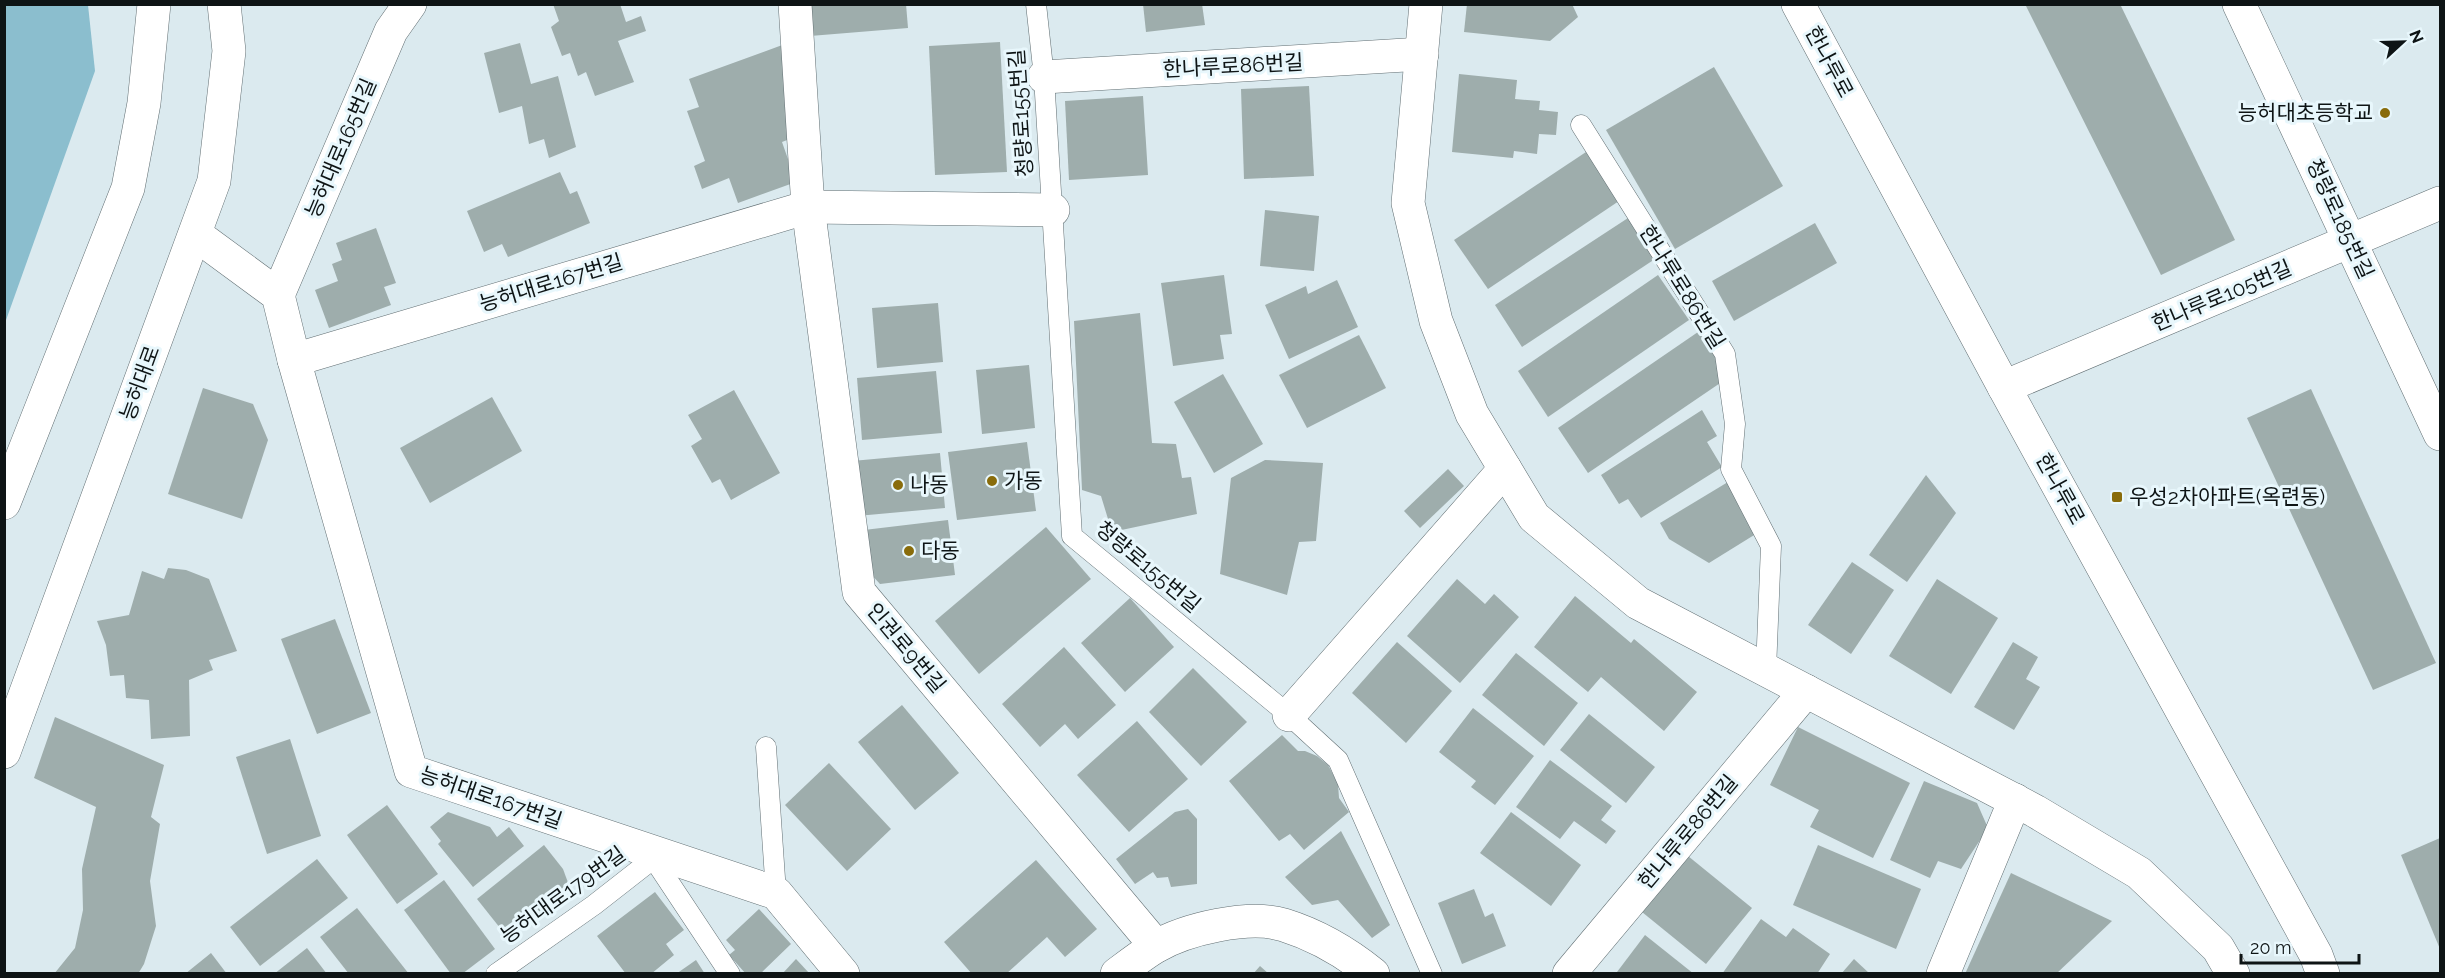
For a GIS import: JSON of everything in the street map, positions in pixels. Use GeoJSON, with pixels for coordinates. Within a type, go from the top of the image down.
{"type":"FeatureCollection","features":[{"type":"Feature","properties":{"kind":"street"},"geometry":{"type":"LineString","coordinates":[[4,503],[128,188],[144,103],[154,4]]}},
{"type":"Feature","properties":{"kind":"street","name":"능허대로"},"geometry":{"type":"LineString","coordinates":[[4,752],[214,181],[229,51],[224,4]]}},
{"type":"Feature","properties":{"kind":"street","name":"능허대로165번길"},"geometry":{"type":"LineString","coordinates":[[278,295],[391,31],[410,4]]}},
{"type":"Feature","properties":{"kind":"street"},"geometry":{"type":"LineString","coordinates":[[795,4],[808,207]]}},
{"type":"Feature","properties":{"kind":"street"},"geometry":{"type":"LineString","coordinates":[[1426,4],[1408,203],[1436,321],[1472,414],[1534,517],[1638,603],[2015,800],[2139,873],[2218,948],[2233,974]]}},
{"type":"Feature","properties":{"kind":"street","name":"한나루로"},"geometry":{"type":"LineString","coordinates":[[1798,4],[2004,387],[2316,955],[2323,974]]}},
{"type":"Feature","properties":{"kind":"street","name":"청량로185번길"},"geometry":{"type":"LineString","coordinates":[[2239,4],[2440,434]]}},
{"type":"Feature","properties":{"kind":"street","name":"한나루로86번길"},"geometry":{"type":"LineString","coordinates":[[1044,77],[1422,54]]}},
{"type":"Feature","properties":{"kind":"street","name":"한나루로105번길"},"geometry":{"type":"LineString","coordinates":[[2004,387],[2440,203]]}},
{"type":"Feature","properties":{"kind":"street","name":"능허대로167번길"},"geometry":{"type":"LineString","coordinates":[[294,360],[808,207],[1053,210]]}},
{"type":"Feature","properties":{"kind":"street","name":"인권로9번길"},"geometry":{"type":"LineString","coordinates":[[808,207],[859,592],[1156,946]]}},
{"type":"Feature","properties":{"kind":"street"},"geometry":{"type":"LineString","coordinates":[[195,234],[278,295]]}},
{"type":"Feature","properties":{"kind":"street","name":"능허대로167번길"},"geometry":{"type":"LineString","coordinates":[[278,295],[294,360],[411,771],[656,856],[776,893]]}},
{"type":"Feature","properties":{"kind":"street"},"geometry":{"type":"LineString","coordinates":[[1289,715],[1504,469]]}},
{"type":"Feature","properties":{"kind":"street","name":"한나루로86번길"},"geometry":{"type":"LineString","coordinates":[[1569,974],[1806,691]]}},
{"type":"Feature","properties":{"kind":"street"},"geometry":{"type":"LineString","coordinates":[[1943,974],[2015,800]]}},
{"type":"Feature","properties":{"kind":"street"},"geometry":{"type":"LineString","coordinates":[[776,893],[843,974]]}},
{"type":"Feature","properties":{"kind":"street"},"geometry":{"type":"LineString","coordinates":[[1117,974],[1156,946],[1206,927],[1245,921],[1283,924],[1350,956],[1373,974]]}},
{"type":"Feature","properties":{"kind":"lane","name":"청량로155번길"},"geometry":{"type":"LineString","coordinates":[[1036,4],[1044,77],[1072,536],[1289,715],[1338,760],[1432,974]]}},
{"type":"Feature","properties":{"kind":"lane","name":"한나루로86번길"},"geometry":{"type":"LineString","coordinates":[[1581,126],[1725,354],[1735,424],[1731,469],[1771,546],[1766,670]]}},
{"type":"Feature","properties":{"kind":"lane"},"geometry":{"type":"LineString","coordinates":[[766,747],[776,893]]}},
{"type":"Feature","properties":{"kind":"lane","name":"능허대로179번길"},"geometry":{"type":"LineString","coordinates":[[496,974],[594,905],[656,856]]}},
{"type":"Feature","properties":{"kind":"lane"},"geometry":{"type":"LineString","coordinates":[[656,856],[729,974]]}},
{"type":"Feature","properties":{"kind":"shaded area"},"geometry":{"type":"Polygon","coordinates":[[[5,4],[88,5],[95,71],[5,323],[5,4]]]}},
{"type":"Feature","properties":{"kind":"building"},"geometry":{"type":"Polygon","coordinates":[[[553,4],[620,4],[626,22],[641,16],[646,31],[618,41],[634,82],[595,96],[586,72],[578,76],[570,53],[562,56],[551,27],[559,21],[553,4]]]}},
{"type":"Feature","properties":{"kind":"building"},"geometry":{"type":"Polygon","coordinates":[[[807,4],[906,4],[908,28],[810,36],[807,4]]]}},
{"type":"Feature","properties":{"kind":"building"},"geometry":{"type":"Polygon","coordinates":[[[1143,4],[1202,4],[1205,25],[1146,32],[1143,4]]]}},
{"type":"Feature","properties":{"kind":"building"},"geometry":{"type":"Polygon","coordinates":[[[1467,4],[1572,4],[1578,17],[1550,41],[1464,32],[1467,4]]]}},
{"type":"Feature","properties":{"kind":"building"},"geometry":{"type":"Polygon","coordinates":[[[2025,4],[2120,4],[2235,240],[2161,275],[2025,4]]]}},
{"type":"Feature","properties":{"kind":"building"},"geometry":{"type":"Polygon","coordinates":[[[1000,42],[1007,172],[935,175],[929,46],[1000,42]]]}},
{"type":"Feature","properties":{"kind":"building"},"geometry":{"type":"Polygon","coordinates":[[[520,43],[531,84],[558,76],[576,147],[549,158],[544,139],[529,144],[522,106],[499,113],[484,53],[520,43]]]}},
{"type":"Feature","properties":{"kind":"building"},"geometry":{"type":"Polygon","coordinates":[[[785,44],[800,135],[782,142],[796,182],[738,203],[729,178],[702,189],[694,166],[705,161],[687,111],[699,107],[689,79],[785,44]]]}},
{"type":"Feature","properties":{"kind":"building"},"geometry":{"type":"Polygon","coordinates":[[[1714,67],[1783,186],[1675,249],[1606,130],[1714,67]]]}},
{"type":"Feature","properties":{"kind":"building"},"geometry":{"type":"Polygon","coordinates":[[[1459,74],[1517,80],[1515,99],[1540,101],[1539,110],[1558,112],[1556,135],[1539,134],[1537,154],[1514,151],[1513,158],[1452,152],[1459,74]]]}},
{"type":"Feature","properties":{"kind":"building"},"geometry":{"type":"Polygon","coordinates":[[[1309,86],[1314,176],[1244,179],[1241,89],[1309,86]]]}},
{"type":"Feature","properties":{"kind":"building"},"geometry":{"type":"Polygon","coordinates":[[[1143,96],[1148,175],[1069,180],[1065,101],[1143,96]]]}},
{"type":"Feature","properties":{"kind":"building"},"geometry":{"type":"Polygon","coordinates":[[[1586,152],[1619,201],[1488,289],[1454,240],[1586,152]]]}},
{"type":"Feature","properties":{"kind":"building"},"geometry":{"type":"Polygon","coordinates":[[[560,172],[570,194],[577,191],[590,223],[508,257],[502,244],[484,252],[467,211],[560,172]]]}},
{"type":"Feature","properties":{"kind":"building"},"geometry":{"type":"Polygon","coordinates":[[[1265,210],[1319,216],[1314,271],[1260,266],[1265,210]]]}},
{"type":"Feature","properties":{"kind":"building"},"geometry":{"type":"Polygon","coordinates":[[[1628,218],[1655,259],[1522,347],[1495,305],[1628,218]]]}},
{"type":"Feature","properties":{"kind":"building"},"geometry":{"type":"Polygon","coordinates":[[[1815,223],[1837,263],[1734,321],[1712,281],[1815,223]]]}},
{"type":"Feature","properties":{"kind":"building"},"geometry":{"type":"Polygon","coordinates":[[[376,228],[396,283],[384,287],[391,305],[329,328],[315,290],[338,281],[332,264],[342,260],[336,243],[376,228]]]}},
{"type":"Feature","properties":{"kind":"building"},"geometry":{"type":"Polygon","coordinates":[[[1224,275],[1232,334],[1220,335],[1224,359],[1173,366],[1161,283],[1224,275]]]}},
{"type":"Feature","properties":{"kind":"building"},"geometry":{"type":"Polygon","coordinates":[[[1658,275],[1689,320],[1548,417],[1518,371],[1658,275]]]}},
{"type":"Feature","properties":{"kind":"building"},"geometry":{"type":"Polygon","coordinates":[[[1337,280],[1358,327],[1289,359],[1265,305],[1306,286],[1308,294],[1337,280]]]}},
{"type":"Feature","properties":{"kind":"building"},"geometry":{"type":"Polygon","coordinates":[[[938,303],[943,362],[877,368],[872,308],[938,303]]]}},
{"type":"Feature","properties":{"kind":"building"},"geometry":{"type":"Polygon","coordinates":[[[1140,313],[1152,443],[1176,444],[1182,478],[1191,477],[1197,514],[1112,532],[1101,496],[1082,490],[1074,321],[1140,313]]]}},
{"type":"Feature","properties":{"kind":"building"},"geometry":{"type":"Polygon","coordinates":[[[1698,332],[1729,377],[1588,473],[1558,428],[1698,332]]]}},
{"type":"Feature","properties":{"kind":"building"},"geometry":{"type":"Polygon","coordinates":[[[1359,335],[1386,388],[1307,428],[1279,375],[1359,335]]]}},
{"type":"Feature","properties":{"kind":"building"},"geometry":{"type":"Polygon","coordinates":[[[1029,365],[1035,428],[982,434],[976,370],[1029,365]]]}},
{"type":"Feature","properties":{"kind":"building"},"geometry":{"type":"Polygon","coordinates":[[[936,371],[942,433],[862,440],[857,378],[936,371]]]}},
{"type":"Feature","properties":{"kind":"building"},"geometry":{"type":"Polygon","coordinates":[[[1223,374],[1263,444],[1214,473],[1174,402],[1223,374]]]}},
{"type":"Feature","properties":{"kind":"building"},"geometry":{"type":"Polygon","coordinates":[[[203,388],[253,404],[268,440],[242,519],[168,494],[203,388]]]}},
{"type":"Feature","properties":{"kind":"building"},"geometry":{"type":"Polygon","coordinates":[[[2311,389],[2436,663],[2373,690],[2247,418],[2311,389]]]}},
{"type":"Feature","properties":{"kind":"building"},"geometry":{"type":"Polygon","coordinates":[[[734,390],[780,473],[731,500],[720,479],[712,483],[691,446],[702,439],[688,415],[734,390]]]}},
{"type":"Feature","properties":{"kind":"building"},"geometry":{"type":"Polygon","coordinates":[[[492,397],[522,451],[430,503],[400,448],[492,397]]]}},
{"type":"Feature","properties":{"kind":"building"},"geometry":{"type":"Polygon","coordinates":[[[1702,410],[1717,436],[1707,442],[1722,467],[1641,518],[1628,499],[1619,504],[1601,475],[1702,410]]]}},
{"type":"Feature","properties":{"kind":"building","name":"가동"},"geometry":{"type":"Polygon","coordinates":[[[1027,442],[1036,511],[957,520],[948,452],[1027,442]]]}},
{"type":"Feature","properties":{"kind":"building","name":"나동"},"geometry":{"type":"Polygon","coordinates":[[[940,453],[945,508],[857,516],[852,461],[940,453]]]}},
{"type":"Feature","properties":{"kind":"building"},"geometry":{"type":"Polygon","coordinates":[[[1265,460],[1323,463],[1316,541],[1299,542],[1287,595],[1220,574],[1231,478],[1265,460]]]}},
{"type":"Feature","properties":{"kind":"building"},"geometry":{"type":"Polygon","coordinates":[[[1448,469],[1464,486],[1420,528],[1404,511],[1448,469]]]}},
{"type":"Feature","properties":{"kind":"building"},"geometry":{"type":"Polygon","coordinates":[[[1926,475],[1956,513],[1907,582],[1869,555],[1926,475]]]}},
{"type":"Feature","properties":{"kind":"building"},"geometry":{"type":"Polygon","coordinates":[[[1728,482],[1759,532],[1709,563],[1669,539],[1660,523],[1728,482]]]}},
{"type":"Feature","properties":{"kind":"building","name":"다동"},"geometry":{"type":"Polygon","coordinates":[[[948,520],[955,575],[880,584],[869,572],[864,530],[948,520]]]}},
{"type":"Feature","properties":{"kind":"building"},"geometry":{"type":"Polygon","coordinates":[[[1046,527],[1091,579],[979,674],[935,621],[1046,527]]]}},
{"type":"Feature","properties":{"kind":"building"},"geometry":{"type":"Polygon","coordinates":[[[1852,562],[1894,590],[1851,654],[1808,625],[1852,562]]]}},
{"type":"Feature","properties":{"kind":"building"},"geometry":{"type":"Polygon","coordinates":[[[168,568],[186,570],[209,579],[237,651],[209,660],[213,670],[189,680],[190,736],[151,739],[149,700],[126,698],[124,675],[110,676],[106,645],[97,621],[129,615],[142,571],[164,579],[168,568]]]}},
{"type":"Feature","properties":{"kind":"building"},"geometry":{"type":"Polygon","coordinates":[[[1457,579],[1485,604],[1494,594],[1519,617],[1460,683],[1407,636],[1457,579]]]}},
{"type":"Feature","properties":{"kind":"building"},"geometry":{"type":"Polygon","coordinates":[[[1937,579],[1998,618],[1951,694],[1889,656],[1937,579]]]}},
{"type":"Feature","properties":{"kind":"building"},"geometry":{"type":"Polygon","coordinates":[[[1575,596],[1631,643],[1634,639],[1697,692],[1664,731],[1601,677],[1588,692],[1534,647],[1575,596]]]}},
{"type":"Feature","properties":{"kind":"building"},"geometry":{"type":"Polygon","coordinates":[[[1130,598],[1174,647],[1125,692],[1081,643],[1130,598]]]}},
{"type":"Feature","properties":{"kind":"building"},"geometry":{"type":"Polygon","coordinates":[[[335,619],[371,713],[317,734],[281,639],[335,619]]]}},
{"type":"Feature","properties":{"kind":"building"},"geometry":{"type":"Polygon","coordinates":[[[1397,642],[1452,691],[1406,743],[1352,693],[1397,642]]]}},
{"type":"Feature","properties":{"kind":"building"},"geometry":{"type":"Polygon","coordinates":[[[2013,642],[2038,657],[2026,679],[2040,687],[2014,730],[1974,707],[2013,642]]]}},
{"type":"Feature","properties":{"kind":"building"},"geometry":{"type":"Polygon","coordinates":[[[1064,647],[1116,705],[1078,739],[1065,724],[1040,747],[1002,704],[1064,647]]]}},
{"type":"Feature","properties":{"kind":"building"},"geometry":{"type":"Polygon","coordinates":[[[1516,653],[1578,703],[1544,746],[1482,695],[1516,653]]]}},
{"type":"Feature","properties":{"kind":"building"},"geometry":{"type":"Polygon","coordinates":[[[1193,668],[1247,722],[1201,766],[1149,712],[1193,668]]]}},
{"type":"Feature","properties":{"kind":"building"},"geometry":{"type":"Polygon","coordinates":[[[902,705],[959,773],[915,810],[858,742],[902,705]]]}},
{"type":"Feature","properties":{"kind":"building"},"geometry":{"type":"Polygon","coordinates":[[[1473,708],[1534,756],[1495,805],[1471,787],[1476,781],[1439,752],[1473,708]]]}},
{"type":"Feature","properties":{"kind":"building"},"geometry":{"type":"Polygon","coordinates":[[[1589,714],[1655,767],[1626,803],[1560,750],[1589,714]]]}},
{"type":"Feature","properties":{"kind":"building"},"geometry":{"type":"Polygon","coordinates":[[[55,717],[164,765],[151,817],[160,824],[150,881],[156,926],[144,964],[138,974],[54,974],[75,948],[83,910],[82,869],[96,807],[34,778],[55,717]]]}},
{"type":"Feature","properties":{"kind":"building"},"geometry":{"type":"Polygon","coordinates":[[[1137,721],[1188,779],[1129,832],[1077,775],[1137,721]]]}},
{"type":"Feature","properties":{"kind":"building"},"geometry":{"type":"Polygon","coordinates":[[[1798,727],[1910,783],[1873,858],[1810,827],[1819,810],[1770,785],[1798,727]]]}},
{"type":"Feature","properties":{"kind":"building"},"geometry":{"type":"Polygon","coordinates":[[[1282,735],[1298,751],[1317,756],[1328,765],[1338,784],[1339,798],[1349,812],[1304,850],[1290,834],[1279,841],[1229,781],[1282,735]]]}},
{"type":"Feature","properties":{"kind":"building"},"geometry":{"type":"Polygon","coordinates":[[[290,739],[321,836],[267,854],[236,757],[290,739]]]}},
{"type":"Feature","properties":{"kind":"building"},"geometry":{"type":"Polygon","coordinates":[[[1550,760],[1612,806],[1601,820],[1616,831],[1606,844],[1574,821],[1560,839],[1516,807],[1550,760]]]}},
{"type":"Feature","properties":{"kind":"building"},"geometry":{"type":"Polygon","coordinates":[[[829,763],[891,829],[847,871],[785,805],[829,763]]]}},
{"type":"Feature","properties":{"kind":"building"},"geometry":{"type":"Polygon","coordinates":[[[1924,781],[1977,803],[1988,828],[1961,869],[1938,861],[1930,878],[1890,860],[1924,781]]]}},
{"type":"Feature","properties":{"kind":"building"},"geometry":{"type":"Polygon","coordinates":[[[387,805],[438,874],[397,904],[347,835],[387,805]]]}},
{"type":"Feature","properties":{"kind":"building"},"geometry":{"type":"Polygon","coordinates":[[[1188,809],[1197,819],[1197,884],[1171,887],[1168,877],[1157,878],[1153,872],[1135,884],[1116,859],[1175,812],[1188,809]]]}},
{"type":"Feature","properties":{"kind":"building"},"geometry":{"type":"Polygon","coordinates":[[[448,812],[490,827],[497,837],[509,827],[524,846],[473,887],[438,844],[441,841],[430,827],[448,812]]]}},
{"type":"Feature","properties":{"kind":"building"},"geometry":{"type":"Polygon","coordinates":[[[1511,812],[1581,865],[1551,906],[1480,853],[1511,812]]]}},
{"type":"Feature","properties":{"kind":"building"},"geometry":{"type":"Polygon","coordinates":[[[1341,831],[1390,925],[1372,938],[1338,900],[1312,905],[1285,877],[1341,831]]]}},
{"type":"Feature","properties":{"kind":"building"},"geometry":{"type":"Polygon","coordinates":[[[2440,838],[2440,949],[2401,855],[2440,838]]]}},
{"type":"Feature","properties":{"kind":"building"},"geometry":{"type":"Polygon","coordinates":[[[544,845],[563,869],[570,888],[508,938],[477,899],[544,845]]]}},
{"type":"Feature","properties":{"kind":"building"},"geometry":{"type":"Polygon","coordinates":[[[1818,845],[1921,889],[1896,949],[1793,905],[1818,845]]]}},
{"type":"Feature","properties":{"kind":"building"},"geometry":{"type":"Polygon","coordinates":[[[1688,856],[1752,908],[1706,964],[1642,912],[1688,856]]]}},
{"type":"Feature","properties":{"kind":"building"},"geometry":{"type":"Polygon","coordinates":[[[317,859],[348,898],[260,966],[230,927],[317,859]]]}},
{"type":"Feature","properties":{"kind":"building"},"geometry":{"type":"Polygon","coordinates":[[[1036,860],[1097,929],[1065,957],[1047,937],[1006,974],[972,974],[944,942],[1036,860]]]}},
{"type":"Feature","properties":{"kind":"building"},"geometry":{"type":"Polygon","coordinates":[[[2011,873],[2112,921],[2056,974],[1965,974],[2011,873]]]}},
{"type":"Feature","properties":{"kind":"building"},"geometry":{"type":"Polygon","coordinates":[[[444,880],[495,949],[462,974],[451,974],[404,910],[444,880]]]}},
{"type":"Feature","properties":{"kind":"building"},"geometry":{"type":"Polygon","coordinates":[[[1474,889],[1485,917],[1493,913],[1506,946],[1462,964],[1438,903],[1474,889]]]}},
{"type":"Feature","properties":{"kind":"building"},"geometry":{"type":"Polygon","coordinates":[[[655,892],[684,930],[666,944],[674,955],[651,974],[626,974],[597,936],[655,892]]]}},
{"type":"Feature","properties":{"kind":"building"},"geometry":{"type":"Polygon","coordinates":[[[357,908],[409,974],[349,974],[320,937],[357,908]]]}},
{"type":"Feature","properties":{"kind":"building"},"geometry":{"type":"Polygon","coordinates":[[[759,909],[791,944],[760,974],[746,974],[729,955],[735,950],[726,940],[759,909]]]}},
{"type":"Feature","properties":{"kind":"building"},"geometry":{"type":"Polygon","coordinates":[[[1761,919],[1786,937],[1793,928],[1830,954],[1817,974],[1722,974],[1761,919]]]}},
{"type":"Feature","properties":{"kind":"building"},"geometry":{"type":"Polygon","coordinates":[[[1645,935],[1694,974],[1617,972],[1645,935]]]}},
{"type":"Feature","properties":{"kind":"building"},"geometry":{"type":"Polygon","coordinates":[[[307,948],[327,974],[274,974],[307,948]]]}},
{"type":"Feature","properties":{"kind":"building"},"geometry":{"type":"Polygon","coordinates":[[[211,953],[227,974],[185,974],[211,953]]]}},
{"type":"Feature","properties":{"kind":"building"},"geometry":{"type":"Polygon","coordinates":[[[796,959],[810,974],[782,974],[796,959]]]}},
{"type":"Feature","properties":{"kind":"building"},"geometry":{"type":"Polygon","coordinates":[[[1854,959],[1870,974],[1841,974],[1854,959]]]}},
{"type":"Feature","properties":{"kind":"building"},"geometry":{"type":"Polygon","coordinates":[[[696,960],[705,974],[676,974],[696,960]]]}},
{"type":"Feature","properties":{"kind":"building"},"geometry":{"type":"Polygon","coordinates":[[[1260,966],[1269,974],[1253,974],[1260,966]]]}},
{"type":"Feature","properties":{"kind":"place","name":"능허대초등학교"},"geometry":{"type":"Point","coordinates":[2385,113]}},
{"type":"Feature","properties":{"kind":"place","name":"가동"},"geometry":{"type":"Point","coordinates":[992,481]}},
{"type":"Feature","properties":{"kind":"place","name":"나동"},"geometry":{"type":"Point","coordinates":[898,485]}},
{"type":"Feature","properties":{"kind":"place","name":"우성2차아파트(옥련동)"},"geometry":{"type":"Point","coordinates":[2117,497]}},
{"type":"Feature","properties":{"kind":"place","name":"다동"},"geometry":{"type":"Point","coordinates":[909,551]}}]}
